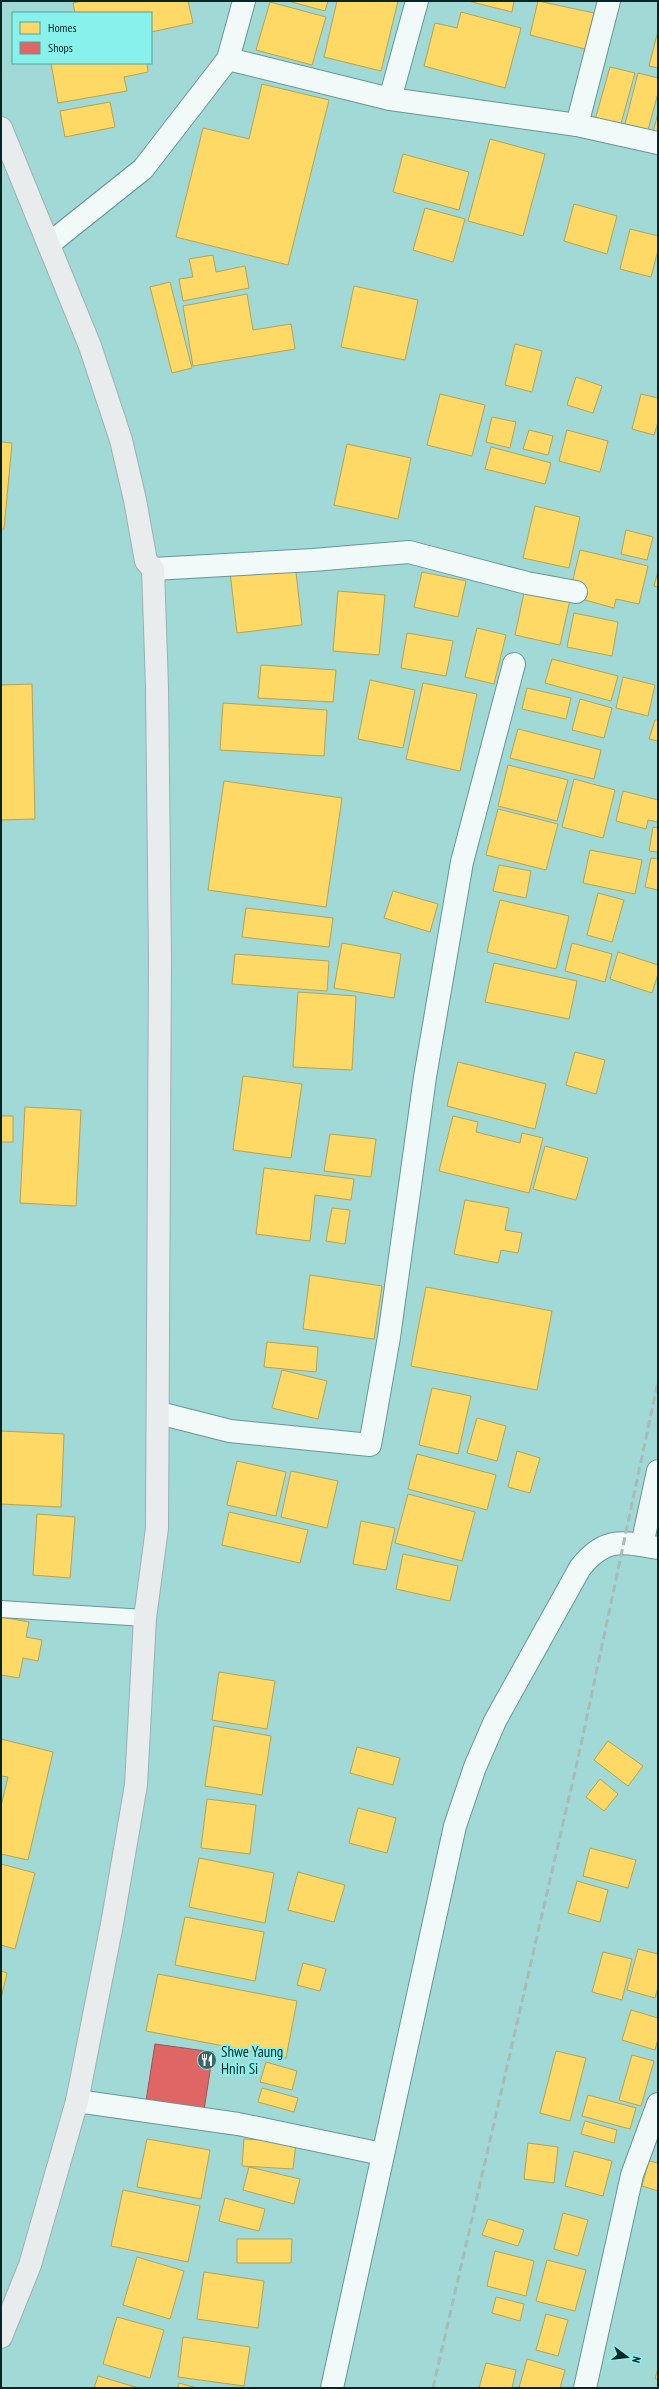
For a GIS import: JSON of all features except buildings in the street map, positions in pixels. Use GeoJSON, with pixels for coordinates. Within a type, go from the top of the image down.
{"type":"FeatureCollection","features":[{"type":"Feature","properties":{"kind":"highway"},"geometry":{"type":"LineString","coordinates":[[1,128],[90,346],[118,433],[135,500],[146,561],[153,569],[157,687],[160,941],[159,1413],[157,1528],[145,1618],[136,1785],[112,1924],[77,2101],[30,2265],[1,2337]]}},
{"type":"Feature","properties":{"kind":"street"},"geometry":{"type":"LineString","coordinates":[[49,244],[143,169],[228,59],[244,1]]}},
{"type":"Feature","properties":{"kind":"street"},"geometry":{"type":"LineString","coordinates":[[390,99],[417,1]]}},
{"type":"Feature","properties":{"kind":"street"},"geometry":{"type":"LineString","coordinates":[[577,125],[609,1]]}},
{"type":"Feature","properties":{"kind":"street"},"geometry":{"type":"LineString","coordinates":[[228,59],[390,99],[577,125],[658,143]]}},
{"type":"Feature","properties":{"kind":"street"},"geometry":{"type":"LineString","coordinates":[[153,569],[313,560],[409,552],[527,583],[576,592]]}},
{"type":"Feature","properties":{"kind":"street"},"geometry":{"type":"LineString","coordinates":[[159,1413],[230,1431],[370,1445],[389,1337],[425,1077],[462,862],[514,664]]}},
{"type":"Feature","properties":{"kind":"street"},"geometry":{"type":"LineString","coordinates":[[332,2388],[455,1826],[475,1767],[492,1727],[580,1568],[592,1553],[606,1545],[625,1542],[650,1546],[658,1470]]}},
{"type":"Feature","properties":{"kind":"street"},"geometry":{"type":"LineString","coordinates":[[77,2101],[238,2124],[382,2154]]}},
{"type":"Feature","properties":{"kind":"street"},"geometry":{"type":"LineString","coordinates":[[585,2388],[632,2176],[658,2104]]}},
{"type":"Feature","properties":{"kind":"lane"},"geometry":{"type":"LineString","coordinates":[[1,1609],[145,1618]]}},
{"type":"Feature","properties":{"kind":"railway"},"geometry":{"type":"LineString","coordinates":[[433,2388],[579,1754],[658,1381]]}},
{"type":"Feature","properties":{"kind":"place","name":"Shwe Yaung Hnin Si"},"geometry":{"type":"Point","coordinates":[207,2060]}}]}
